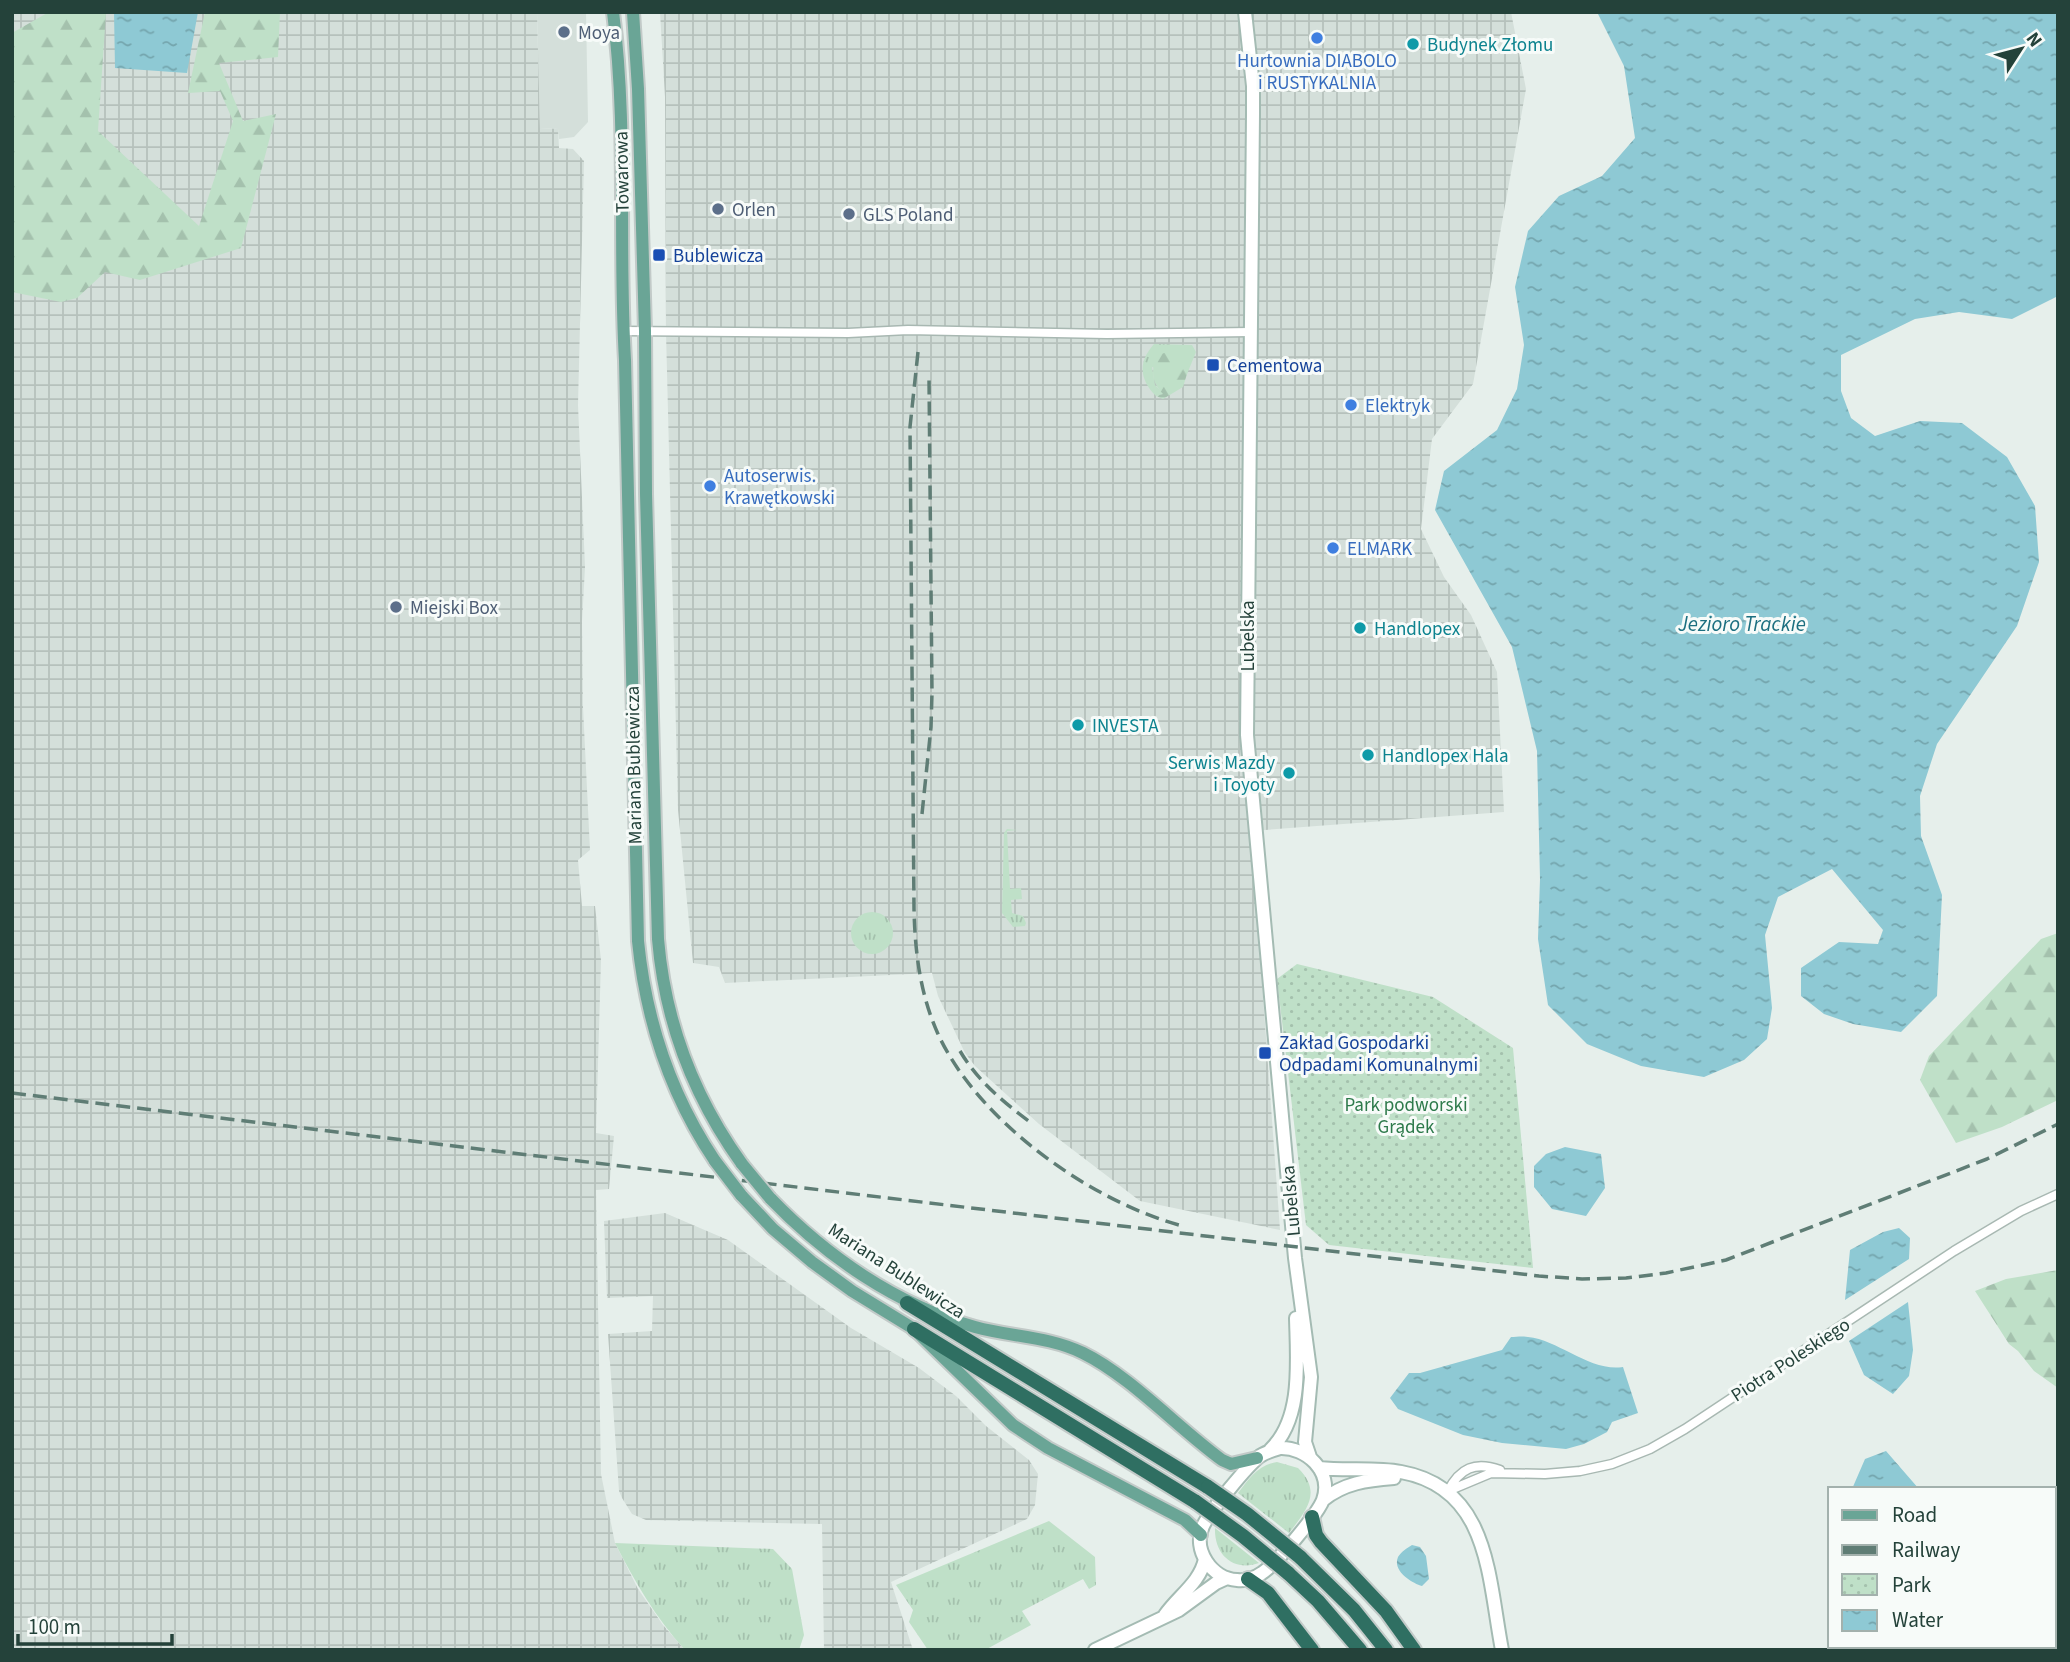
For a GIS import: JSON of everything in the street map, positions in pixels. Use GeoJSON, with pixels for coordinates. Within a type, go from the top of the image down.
{"type":"FeatureCollection","features":[{"type":"Feature","properties":{"kind":"highway","name":"Mariana Bublewicza"},"geometry":{"type":"LineString","coordinates":[[907,1303],[1208,1487],[1247,1514],[1300,1557],[1354,1610],[1386,1650]]}},
{"type":"Feature","properties":{"kind":"highway","name":"Mariana Bublewicza"},"geometry":{"type":"LineString","coordinates":[[914,1329],[1196,1502],[1244,1536],[1326,1610],[1360,1650]]}},
{"type":"Feature","properties":{"kind":"highway"},"geometry":{"type":"LineString","coordinates":[[1312,1517],[1316,1535],[1321,1542],[1386,1611],[1415,1650]]}},
{"type":"Feature","properties":{"kind":"highway"},"geometry":{"type":"LineString","coordinates":[[1248,1579],[1268,1593],[1312,1650]]}},
{"type":"Feature","properties":{"kind":"main road","name":"Towarowa"},"geometry":{"type":"LineString","coordinates":[[613,12],[618,47],[623,331]]}},
{"type":"Feature","properties":{"kind":"main road","name":"Towarowa"},"geometry":{"type":"LineString","coordinates":[[634,12],[645,331]]}},
{"type":"Feature","properties":{"kind":"main road","name":"Mariana Bublewicza"},"geometry":{"type":"LineString","coordinates":[[623,331],[635,901],[639,950],[649,1010],[663,1059],[685,1111],[715,1161],[741,1195],[800,1254],[914,1329]]}},
{"type":"Feature","properties":{"kind":"main road","name":"Mariana Bublewicza"},"geometry":{"type":"LineString","coordinates":[[645,331],[655,865],[659,957],[669,1011],[688,1069],[713,1121],[741,1164],[794,1222],[833,1255],[907,1303]]}},
{"type":"Feature","properties":{"kind":"main road"},"geometry":{"type":"LineString","coordinates":[[907,1303],[972,1326],[1051,1340],[1078,1350],[1117,1374],[1222,1460],[1231,1464],[1257,1458]]}},
{"type":"Feature","properties":{"kind":"main road"},"geometry":{"type":"LineString","coordinates":[[914,1329],[1013,1425],[1048,1448],[1185,1520],[1201,1535]]}},
{"type":"Feature","properties":{"kind":"street","name":"Lubelska"},"geometry":{"type":"LineString","coordinates":[[1245,12],[1253,86],[1247,735],[1295,1258],[1311,1377],[1305,1442],[1310,1457]]}},
{"type":"Feature","properties":{"kind":"street"},"geometry":{"type":"LineString","coordinates":[[623,331],[848,333],[908,330],[1107,334],[1250,332]]}},
{"type":"Feature","properties":{"kind":"street","name":"Piotra Poleskiego"},"geometry":{"type":"LineString","coordinates":[[1448,1491],[1491,1473],[1522,1475],[1580,1471],[1612,1464],[1650,1449],[1685,1429],[1954,1251],[2021,1211],[2058,1194]]}},
{"type":"Feature","properties":{"kind":"street","name":"Lubelska"},"geometry":{"type":"LineString","coordinates":[[1269,1451],[1287,1429],[1297,1371],[1295,1258]]}},
{"type":"Feature","properties":{"kind":"street"},"geometry":{"type":"LineString","coordinates":[[1165,1616],[1203,1570],[1205,1559],[1201,1529],[1257,1458],[1269,1451],[1290,1448],[1310,1457],[1320,1468],[1324,1479],[1323,1500]]}},
{"type":"Feature","properties":{"kind":"street"},"geometry":{"type":"LineString","coordinates":[[1320,1468],[1399,1471],[1424,1478],[1448,1491],[1470,1515],[1483,1547],[1502,1650]]}},
{"type":"Feature","properties":{"kind":"street"},"geometry":{"type":"LineString","coordinates":[[1205,1559],[1216,1573],[1227,1578],[1256,1577],[1273,1565],[1323,1500],[1338,1488],[1354,1483],[1405,1477],[1448,1491]]}},
{"type":"Feature","properties":{"kind":"street"},"geometry":{"type":"LineString","coordinates":[[1095,1650],[1179,1610],[1227,1578]]}},
{"type":"Feature","properties":{"kind":"shaded area"},"geometry":{"type":"Polygon","coordinates":[[[12,12],[537,12],[540,128],[558,129],[559,148],[573,149],[584,161],[578,405],[585,567],[582,622],[583,707],[590,850],[578,860],[582,906],[595,906],[601,960],[596,1133],[614,1136],[609,1189],[596,1190],[601,1474],[615,1543],[638,1589],[663,1625],[685,1650],[12,1650],[12,12]]]}},
{"type":"Feature","properties":{"kind":"shaded area"},"geometry":{"type":"Polygon","coordinates":[[[537,12],[586,12],[588,122],[574,137],[559,139],[558,129],[540,128],[537,12]]]}},
{"type":"Feature","properties":{"kind":"shaded area"},"geometry":{"type":"Polygon","coordinates":[[[660,12],[1511,12],[1526,89],[1473,384],[1432,439],[1421,529],[1444,577],[1471,615],[1497,672],[1504,812],[1251,831],[1280,1230],[1140,1201],[1039,1124],[975,1066],[965,1053],[938,996],[932,973],[725,983],[719,967],[693,963],[678,810],[666,332],[665,97],[660,12]]]}},
{"type":"Feature","properties":{"kind":"shaded area"},"geometry":{"type":"Polygon","coordinates":[[[665,1213],[728,1240],[851,1328],[919,1368],[956,1396],[986,1426],[1029,1460],[1038,1474],[1035,1505],[1027,1519],[891,1582],[913,1650],[824,1650],[822,1524],[646,1520],[632,1514],[622,1498],[619,1491],[608,1334],[652,1331],[653,1296],[607,1298],[604,1221],[665,1213]]]}},
{"type":"Feature","properties":{"kind":"green space"},"geometry":{"type":"Polygon","coordinates":[[[49,12],[106,12],[98,131],[199,226],[233,121],[220,91],[188,93],[205,12],[280,12],[278,57],[219,63],[243,121],[276,114],[241,248],[140,280],[105,272],[77,298],[61,302],[12,292],[12,33],[49,12]]]}},
{"type":"Feature","properties":{"kind":"green space"},"geometry":{"type":"Polygon","coordinates":[[[1154,344],[1192,345],[1196,352],[1185,379],[1152,367],[1155,385],[1164,394],[1156,396],[1146,383],[1143,370],[1145,357],[1154,344]]]}},
{"type":"Feature","properties":{"kind":"green space"},"geometry":{"type":"Polygon","coordinates":[[[1157,354],[1193,354],[1183,387],[1163,399],[1156,396],[1163,394],[1154,380],[1154,365],[1157,354]]]}},
{"type":"Feature","properties":{"kind":"green space"},"geometry":{"type":"Polygon","coordinates":[[[1007,829],[1017,830],[1007,831],[1010,889],[1021,888],[1022,899],[1011,900],[1012,913],[1023,916],[1025,926],[1013,927],[1002,913],[1004,833],[1007,829]]]}},
{"type":"Feature","properties":{"kind":"green space"},"geometry":{"type":"Polygon","coordinates":[[[872,912],[887,918],[893,933],[887,948],[872,954],[857,948],[851,933],[857,918],[872,912]]]}},
{"type":"Feature","properties":{"kind":"green space"},"geometry":{"type":"Polygon","coordinates":[[[2058,933],[2058,1100],[2002,1127],[1956,1143],[1920,1080],[1929,1056],[2041,939],[2058,933]]]}},
{"type":"Feature","properties":{"kind":"green space","name":"Park podworski Grądek"},"geometry":{"type":"Polygon","coordinates":[[[1297,964],[1433,997],[1513,1048],[1533,1268],[1329,1245],[1306,1225],[1277,979],[1297,964]]]}},
{"type":"Feature","properties":{"kind":"green space"},"geometry":{"type":"Polygon","coordinates":[[[2058,1270],[2058,1388],[2034,1371],[2009,1344],[1975,1291],[2006,1279],[2058,1270]]]}},
{"type":"Feature","properties":{"kind":"green space"},"geometry":{"type":"Polygon","coordinates":[[[1277,1462],[1298,1468],[1310,1485],[1311,1493],[1306,1509],[1289,1533],[1238,1493],[1259,1469],[1277,1462]]]}},
{"type":"Feature","properties":{"kind":"green space"},"geometry":{"type":"Polygon","coordinates":[[[1049,1521],[1095,1557],[1096,1585],[1089,1589],[1083,1579],[1022,1611],[1031,1625],[985,1650],[928,1650],[909,1622],[913,1610],[896,1585],[1049,1521]]]}},
{"type":"Feature","properties":{"kind":"green space"},"geometry":{"type":"Polygon","coordinates":[[[1215,1528],[1259,1563],[1241,1565],[1227,1559],[1218,1546],[1215,1528]]]}},
{"type":"Feature","properties":{"kind":"green space"},"geometry":{"type":"Polygon","coordinates":[[[615,1543],[773,1549],[792,1569],[804,1635],[799,1650],[685,1650],[646,1599],[615,1543]]]}},
{"type":"Feature","properties":{"kind":"water"},"geometry":{"type":"Polygon","coordinates":[[[114,12],[198,12],[187,73],[115,68],[114,12]]]}},
{"type":"Feature","properties":{"kind":"water","name":"Jezioro Trackie"},"geometry":{"type":"Polygon","coordinates":[[[1597,12],[2058,12],[2058,296],[2012,319],[1959,312],[1915,319],[1841,355],[1841,391],[1851,418],[1875,436],[1920,421],[1962,423],[2007,457],[2035,506],[2039,562],[2017,626],[1937,744],[1920,796],[1921,836],[1942,895],[1937,996],[1901,1032],[1853,1024],[1824,1014],[1801,996],[1801,968],[1839,942],[1878,944],[1883,930],[1832,869],[1778,897],[1765,935],[1772,1008],[1767,1039],[1744,1060],[1704,1077],[1641,1066],[1587,1044],[1548,1005],[1538,939],[1540,879],[1537,751],[1512,647],[1435,510],[1444,471],[1497,430],[1517,389],[1524,345],[1515,287],[1528,231],[1559,196],[1602,176],[1635,138],[1624,66],[1597,12]]]}},
{"type":"Feature","properties":{"kind":"water"},"geometry":{"type":"Polygon","coordinates":[[[1565,1147],[1601,1154],[1605,1188],[1586,1216],[1552,1209],[1534,1187],[1534,1166],[1546,1154],[1565,1147]]]}},
{"type":"Feature","properties":{"kind":"water"},"geometry":{"type":"Polygon","coordinates":[[[1899,1228],[1910,1238],[1909,1259],[1845,1300],[1850,1250],[1883,1232],[1899,1228]]]}},
{"type":"Feature","properties":{"kind":"water"},"geometry":{"type":"Polygon","coordinates":[[[1908,1302],[1913,1350],[1909,1376],[1893,1394],[1864,1375],[1849,1341],[1908,1302]]]}},
{"type":"Feature","properties":{"kind":"water"},"geometry":{"type":"Polygon","coordinates":[[[1511,1337],[1540,1339],[1599,1365],[1623,1367],[1638,1413],[1612,1422],[1607,1432],[1584,1444],[1566,1449],[1502,1443],[1463,1435],[1398,1409],[1390,1398],[1409,1373],[1420,1373],[1502,1350],[1511,1337]]]}},
{"type":"Feature","properties":{"kind":"water"},"geometry":{"type":"Polygon","coordinates":[[[1886,1451],[1917,1487],[1853,1487],[1865,1459],[1886,1451]]]}},
{"type":"Feature","properties":{"kind":"water"},"geometry":{"type":"Polygon","coordinates":[[[1412,1545],[1420,1547],[1426,1556],[1429,1579],[1422,1586],[1408,1579],[1398,1567],[1398,1557],[1412,1545]]]}},
{"type":"Feature","properties":{"kind":"railway"},"geometry":{"type":"LineString","coordinates":[[918,352],[910,427],[914,909],[917,957],[927,1004],[938,1034],[956,1066],[980,1097],[1008,1126],[1074,1177],[1109,1197],[1179,1225]]}},
{"type":"Feature","properties":{"kind":"railway"},"geometry":{"type":"LineString","coordinates":[[922,814],[932,693],[929,377]]}},
{"type":"Feature","properties":{"kind":"railway"},"geometry":{"type":"LineString","coordinates":[[960,1051],[974,1072],[991,1090],[1030,1122]]}},
{"type":"Feature","properties":{"kind":"railway"},"geometry":{"type":"LineString","coordinates":[[12,1093],[1582,1279],[1626,1278],[1666,1273],[1726,1260],[1987,1159],[2058,1124]]}},
{"type":"Feature","properties":{"kind":"place","name":"Moya"},"geometry":{"type":"Point","coordinates":[564,32]}},
{"type":"Feature","properties":{"kind":"place","name":"Hurtownia DIABOLO i RUSTYKALNIA"},"geometry":{"type":"Point","coordinates":[1317,38]}},
{"type":"Feature","properties":{"kind":"place","name":"Budynek Złomu"},"geometry":{"type":"Point","coordinates":[1413,44]}},
{"type":"Feature","properties":{"kind":"place","name":"Orlen"},"geometry":{"type":"Point","coordinates":[718,209]}},
{"type":"Feature","properties":{"kind":"place","name":"GLS Poland"},"geometry":{"type":"Point","coordinates":[849,214]}},
{"type":"Feature","properties":{"kind":"place","name":"Bublewicza"},"geometry":{"type":"Point","coordinates":[659,255]}},
{"type":"Feature","properties":{"kind":"place","name":"Cementowa"},"geometry":{"type":"Point","coordinates":[1213,365]}},
{"type":"Feature","properties":{"kind":"place","name":"Elektryk"},"geometry":{"type":"Point","coordinates":[1351,405]}},
{"type":"Feature","properties":{"kind":"place","name":"Autoserwis. Krawętkowski"},"geometry":{"type":"Point","coordinates":[710,486]}},
{"type":"Feature","properties":{"kind":"place","name":"ELMARK"},"geometry":{"type":"Point","coordinates":[1333,548]}},
{"type":"Feature","properties":{"kind":"place","name":"Miejski Box"},"geometry":{"type":"Point","coordinates":[396,607]}},
{"type":"Feature","properties":{"kind":"place","name":"Handlopex"},"geometry":{"type":"Point","coordinates":[1360,628]}},
{"type":"Feature","properties":{"kind":"place","name":"INVESTA"},"geometry":{"type":"Point","coordinates":[1078,725]}},
{"type":"Feature","properties":{"kind":"place","name":"Handlopex Hala"},"geometry":{"type":"Point","coordinates":[1368,755]}},
{"type":"Feature","properties":{"kind":"place","name":"Serwis Mazdy i Toyoty"},"geometry":{"type":"Point","coordinates":[1289,773]}},
{"type":"Feature","properties":{"kind":"place","name":"Zakład Gospodarki Odpadami Komunalnymi"},"geometry":{"type":"Point","coordinates":[1265,1053]}}]}
